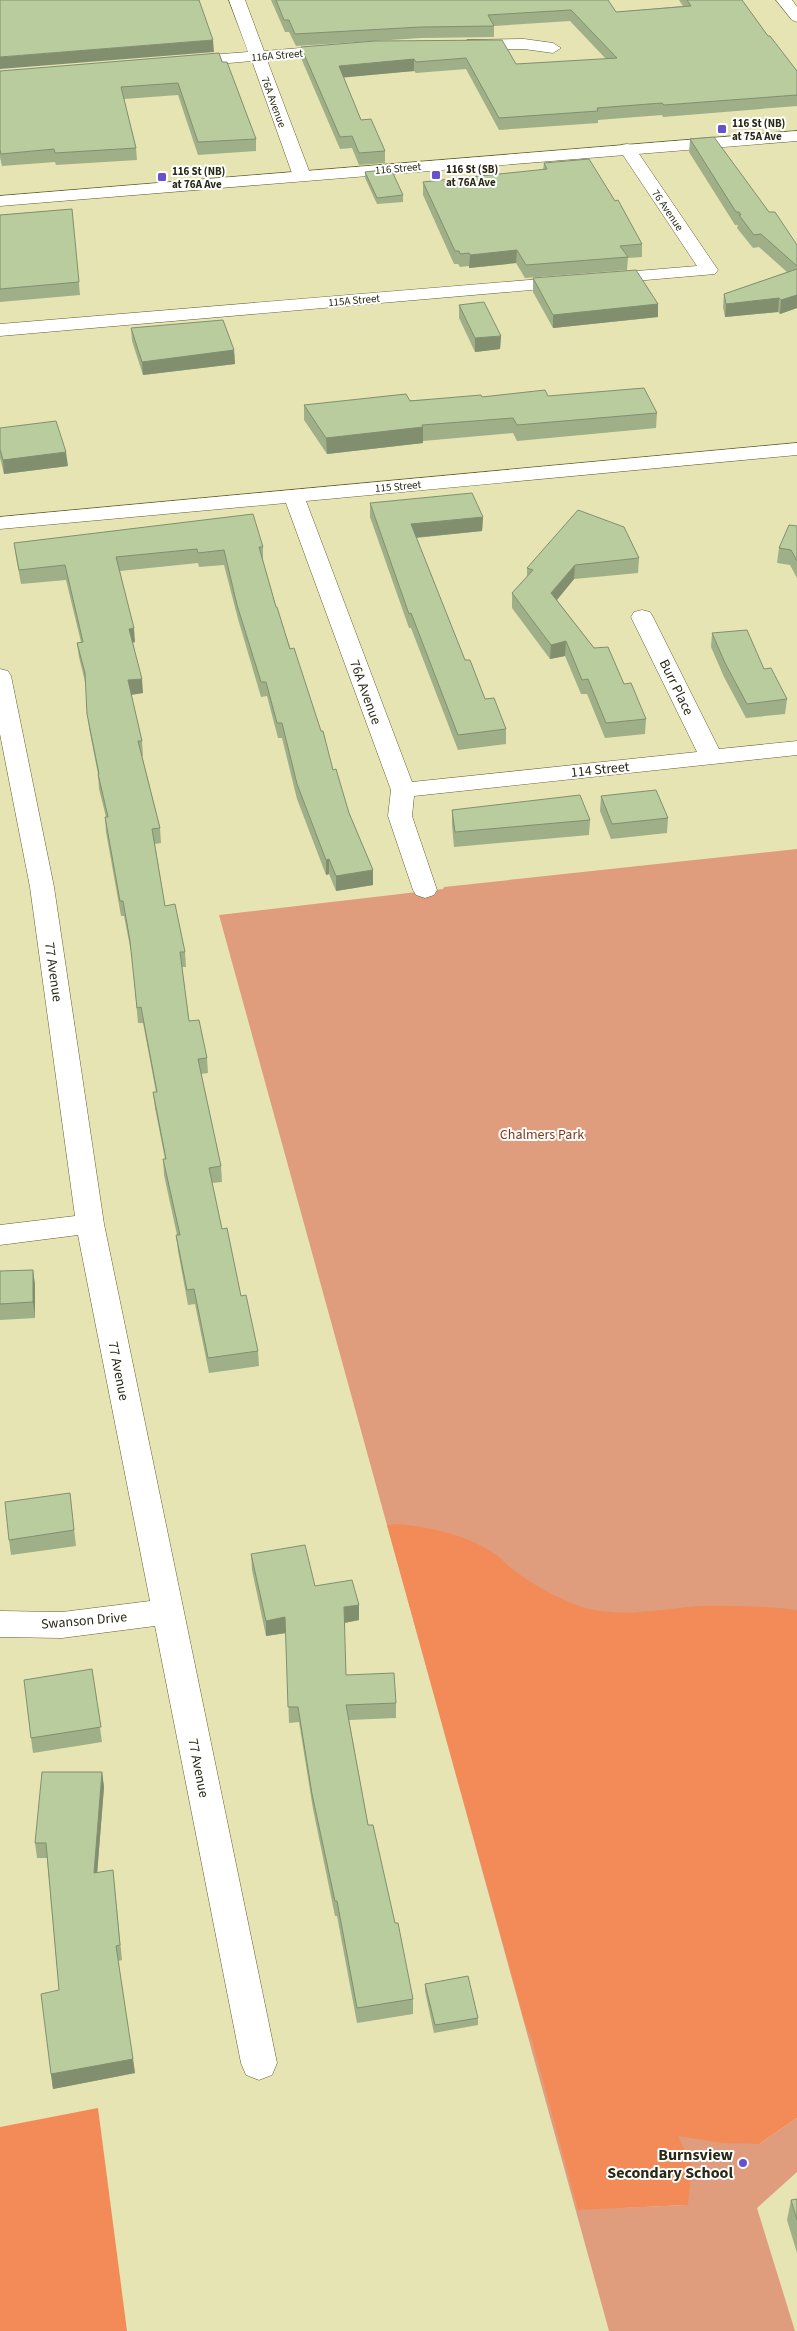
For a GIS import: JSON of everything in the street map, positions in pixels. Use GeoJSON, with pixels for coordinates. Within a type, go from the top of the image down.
{"type":"FeatureCollection","features":[{"type":"Feature","properties":{"kind":"street","name":"76A Avenue"},"geometry":{"type":"LineString","coordinates":[[237,0],[302,176]]}},
{"type":"Feature","properties":{"kind":"street"},"geometry":{"type":"LineString","coordinates":[[784,0],[797,17]]}},
{"type":"Feature","properties":{"kind":"street"},"geometry":{"type":"LineString","coordinates":[[455,45],[524,44],[553,48]]}},
{"type":"Feature","properties":{"kind":"street","name":"116A Street"},"geometry":{"type":"LineString","coordinates":[[170,63],[356,48]]}},
{"type":"Feature","properties":{"kind":"street","name":"116 Street"},"geometry":{"type":"LineString","coordinates":[[0,200],[797,136]]}},
{"type":"Feature","properties":{"kind":"street","name":"76 Avenue"},"geometry":{"type":"LineString","coordinates":[[627,149],[709,270]]}},
{"type":"Feature","properties":{"kind":"street","name":"115A Street"},"geometry":{"type":"LineString","coordinates":[[0,330],[709,270]]}},
{"type":"Feature","properties":{"kind":"street","name":"115 Street"},"geometry":{"type":"LineString","coordinates":[[0,523],[797,449]]}},
{"type":"Feature","properties":{"kind":"street","name":"76A Avenue"},"geometry":{"type":"LineString","coordinates":[[294,496],[403,790],[400,816],[425,890]]}},
{"type":"Feature","properties":{"kind":"street","name":"Burr Place"},"geometry":{"type":"LineString","coordinates":[[642,617],[712,758]]}},
{"type":"Feature","properties":{"kind":"street","name":"77 Avenue"},"geometry":{"type":"LineString","coordinates":[[2,692],[42,886],[90,1224],[259,2063]]}},
{"type":"Feature","properties":{"kind":"street","name":"114 Street"},"geometry":{"type":"LineString","coordinates":[[403,790],[797,748]]}},
{"type":"Feature","properties":{"kind":"street"},"geometry":{"type":"LineString","coordinates":[[0,1235],[90,1224]]}},
{"type":"Feature","properties":{"kind":"street","name":"Swanson Drive"},"geometry":{"type":"LineString","coordinates":[[0,1624],[62,1625],[168,1612]]}},
{"type":"Feature","properties":{"kind":"green space","name":"Chalmers Park"},"geometry":{"type":"Polygon","coordinates":[[[797,849],[797,2096],[759,2144],[797,2118],[797,2172],[757,2208],[795,2331],[609,2331],[219,915],[443,889],[444,887],[797,849]],[[691,2162],[619,2208],[687,2205],[691,2162]]]}},
{"type":"Feature","properties":{"kind":"shaded area"},"geometry":{"type":"Polygon","coordinates":[[[398,1524],[436,1530],[473,1542],[495,1554],[515,1571],[540,1587],[568,1602],[586,1608],[628,1613],[699,1606],[736,1606],[797,1610],[797,2118],[759,2144],[721,2143],[678,2136],[692,2165],[688,2205],[578,2210],[387,1525],[398,1524]]]}},
{"type":"Feature","properties":{"kind":"shaded area"},"geometry":{"type":"Polygon","coordinates":[[[98,2108],[127,2331],[0,2331],[0,2127],[98,2108]]]}},
{"type":"Feature","properties":{"kind":"building"},"geometry":{"type":"Polygon","coordinates":[[[0,0],[199,0],[213,40],[0,57],[0,0]]]}},
{"type":"Feature","properties":{"kind":"building"},"geometry":{"type":"Polygon","coordinates":[[[276,0],[608,0],[616,12],[691,6],[687,0],[742,0],[797,71],[797,95],[597,108],[598,111],[499,118],[466,58],[416,62],[414,59],[339,66],[361,120],[371,119],[385,151],[359,153],[352,136],[340,137],[301,47],[375,41],[502,40],[516,64],[617,58],[571,10],[488,15],[494,26],[421,27],[295,34],[289,20],[284,20],[276,0]]]}},
{"type":"Feature","properties":{"kind":"building"},"geometry":{"type":"Polygon","coordinates":[[[219,53],[222,62],[227,62],[256,139],[198,142],[178,83],[121,87],[136,148],[55,153],[54,149],[1,154],[0,71],[219,53]]]}},
{"type":"Feature","properties":{"kind":"building"},"geometry":{"type":"Polygon","coordinates":[[[714,137],[769,212],[775,212],[797,245],[797,266],[761,234],[754,235],[739,215],[741,215],[739,212],[736,212],[690,139],[714,137]]]}},
{"type":"Feature","properties":{"kind":"building"},"geometry":{"type":"Polygon","coordinates":[[[589,159],[615,201],[618,200],[642,244],[620,246],[628,257],[526,265],[517,250],[470,255],[469,253],[460,254],[459,251],[455,251],[423,182],[547,169],[544,163],[589,159]]]}},
{"type":"Feature","properties":{"kind":"building"},"geometry":{"type":"Polygon","coordinates":[[[391,169],[403,195],[377,198],[365,172],[391,169]]]}},
{"type":"Feature","properties":{"kind":"building"},"geometry":{"type":"Polygon","coordinates":[[[72,209],[79,282],[0,289],[0,215],[72,209]]]}},
{"type":"Feature","properties":{"kind":"building"},"geometry":{"type":"Polygon","coordinates":[[[797,269],[797,295],[781,300],[779,298],[726,304],[724,294],[797,269]]]}},
{"type":"Feature","properties":{"kind":"building"},"geometry":{"type":"Polygon","coordinates":[[[636,270],[658,304],[553,315],[533,278],[636,270]]]}},
{"type":"Feature","properties":{"kind":"building"},"geometry":{"type":"Polygon","coordinates":[[[484,302],[501,336],[475,338],[459,305],[484,302]]]}},
{"type":"Feature","properties":{"kind":"building"},"geometry":{"type":"Polygon","coordinates":[[[223,320],[234,350],[142,362],[131,328],[223,320]]]}},
{"type":"Feature","properties":{"kind":"building"},"geometry":{"type":"Polygon","coordinates":[[[644,388],[657,413],[517,425],[513,418],[422,425],[423,427],[326,438],[304,405],[406,394],[410,401],[481,395],[482,397],[545,390],[548,396],[644,388]]]}},
{"type":"Feature","properties":{"kind":"building"},"geometry":{"type":"Polygon","coordinates":[[[56,421],[66,452],[3,460],[0,449],[0,428],[56,421]]]}},
{"type":"Feature","properties":{"kind":"building"},"geometry":{"type":"Polygon","coordinates":[[[472,493],[483,517],[411,524],[465,660],[470,660],[485,699],[494,698],[506,729],[458,735],[411,613],[409,614],[370,503],[472,493]]]}},
{"type":"Feature","properties":{"kind":"building"},"geometry":{"type":"Polygon","coordinates":[[[578,510],[624,527],[639,558],[575,565],[551,593],[594,648],[608,647],[624,684],[631,683],[646,719],[606,723],[588,679],[582,680],[566,641],[551,645],[512,593],[533,570],[527,568],[578,510]]]}},
{"type":"Feature","properties":{"kind":"building"},"geometry":{"type":"Polygon","coordinates":[[[253,514],[263,547],[259,547],[290,649],[294,648],[321,731],[323,731],[333,770],[336,769],[349,813],[373,870],[336,876],[329,859],[326,860],[297,784],[282,723],[277,723],[266,682],[261,682],[237,605],[224,550],[198,553],[197,549],[116,557],[134,628],[129,629],[142,679],[128,680],[142,741],[138,741],[160,828],[152,829],[165,906],[175,904],[185,952],[180,952],[189,1021],[199,1020],[207,1058],[198,1059],[221,1166],[209,1168],[222,1229],[227,1228],[241,1296],[246,1295],[258,1351],[208,1358],[194,1289],[187,1290],[176,1235],[180,1235],[163,1159],[166,1159],[153,1092],[157,1092],[141,1007],[137,1008],[130,941],[123,901],[120,901],[105,817],[108,817],[87,714],[85,673],[77,643],[83,642],[65,565],[19,570],[14,543],[253,514]]]}},
{"type":"Feature","properties":{"kind":"building"},"geometry":{"type":"Polygon","coordinates":[[[789,525],[797,526],[797,561],[791,550],[779,548],[789,525]]]}},
{"type":"Feature","properties":{"kind":"building"},"geometry":{"type":"Polygon","coordinates":[[[747,630],[764,669],[771,668],[787,699],[747,704],[725,663],[712,633],[747,630]]]}},
{"type":"Feature","properties":{"kind":"building"},"geometry":{"type":"Polygon","coordinates":[[[656,790],[668,818],[612,824],[601,796],[656,790]]]}},
{"type":"Feature","properties":{"kind":"building"},"geometry":{"type":"Polygon","coordinates":[[[580,795],[590,820],[455,832],[452,810],[580,795]]]}},
{"type":"Feature","properties":{"kind":"building"},"geometry":{"type":"Polygon","coordinates":[[[33,1270],[33,1302],[0,1304],[0,1271],[33,1270]]]}},
{"type":"Feature","properties":{"kind":"building"},"geometry":{"type":"Polygon","coordinates":[[[70,1493],[74,1530],[9,1540],[5,1502],[70,1493]]]}},
{"type":"Feature","properties":{"kind":"building"},"geometry":{"type":"Polygon","coordinates":[[[305,1545],[315,1586],[352,1580],[359,1605],[344,1607],[346,1675],[394,1673],[396,1703],[346,1705],[368,1825],[373,1825],[395,1923],[398,1923],[413,1999],[357,2008],[337,1901],[335,1901],[312,1794],[298,1707],[288,1707],[285,1617],[266,1621],[251,1554],[305,1545]]]}},
{"type":"Feature","properties":{"kind":"building"},"geometry":{"type":"Polygon","coordinates":[[[92,1669],[101,1727],[31,1738],[24,1680],[92,1669]]]}},
{"type":"Feature","properties":{"kind":"building"},"geometry":{"type":"Polygon","coordinates":[[[42,1772],[102,1772],[94,1873],[113,1870],[120,1945],[116,1946],[133,2059],[51,2074],[41,1994],[59,1990],[46,1843],[35,1843],[42,1772]]]}},
{"type":"Feature","properties":{"kind":"building"},"geometry":{"type":"Polygon","coordinates":[[[468,1976],[478,2018],[435,2025],[425,1984],[468,1976]]]}},
{"type":"Feature","properties":{"kind":"building"},"geometry":{"type":"Polygon","coordinates":[[[797,2199],[797,2220],[791,2200],[797,2199]]]}},
{"type":"Feature","properties":{"kind":"place","name":"116 St (NB) at 75A Ave"},"geometry":{"type":"Point","coordinates":[722,129]}},
{"type":"Feature","properties":{"kind":"place","name":"116 St (SB) at 76A Ave"},"geometry":{"type":"Point","coordinates":[436,175]}},
{"type":"Feature","properties":{"kind":"place","name":"116 St (NB) at 76A Ave"},"geometry":{"type":"Point","coordinates":[162,177]}},
{"type":"Feature","properties":{"kind":"place","name":"Burnsview Secondary School"},"geometry":{"type":"Point","coordinates":[743,2163]}}]}
